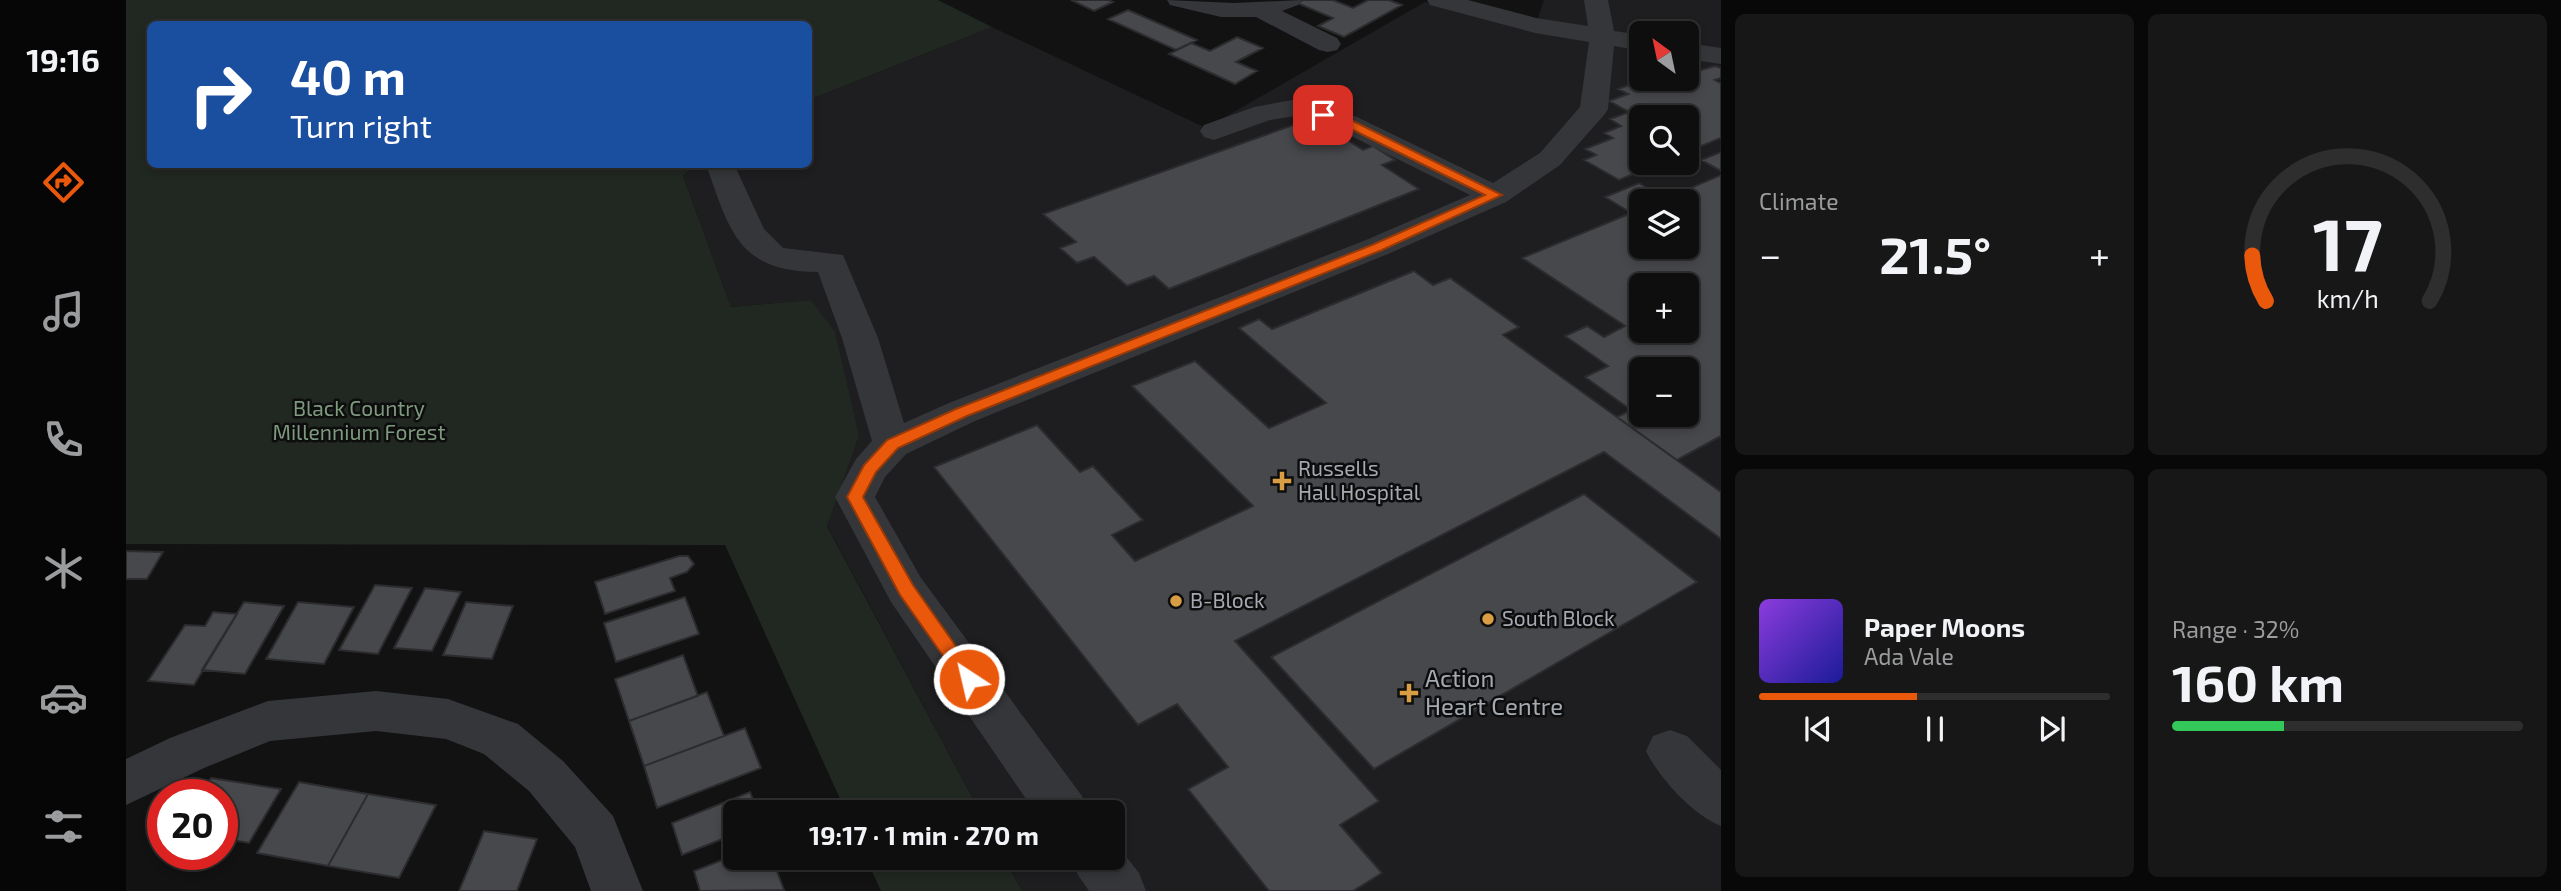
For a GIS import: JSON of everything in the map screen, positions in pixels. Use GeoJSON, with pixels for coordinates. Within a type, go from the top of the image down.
{"type":"FeatureCollection","features":[{"type":"Feature","properties":{"kind":"street"},"geometry":{"type":"LineString","coordinates":[[1179,0],[1224,12],[1261,9],[1289,0]]}},
{"type":"Feature","properties":{"kind":"street"},"geometry":{"type":"LineString","coordinates":[[1439,0],[1535,25],[1629,41]]}},
{"type":"Feature","properties":{"kind":"street"},"geometry":{"type":"LineString","coordinates":[[1055,800],[906,590],[855,497],[870,469],[892,444],[975,407],[1377,247],[1495,195],[1550,159],[1594,109],[1602,37],[1596,0]]}},
{"type":"Feature","properties":{"kind":"street"},"geometry":{"type":"LineString","coordinates":[[1261,9],[1328,44]]}},
{"type":"Feature","properties":{"kind":"street"},"geometry":{"type":"LineString","coordinates":[[1699,53],[1721,56]]}},
{"type":"Feature","properties":{"kind":"street"},"geometry":{"type":"LineString","coordinates":[[1214,131],[1264,113],[1298,107],[1347,123],[1495,195]]}},
{"type":"Feature","properties":{"kind":"street"},"geometry":{"type":"LineString","coordinates":[[723,170],[758,244],[771,256],[831,262],[860,338],[892,444]]}},
{"type":"Feature","properties":{"kind":"street"},"geometry":{"type":"LineString","coordinates":[[126,783],[187,753],[268,721],[376,710],[448,719],[501,739],[547,776],[595,833],[617,891]]}},
{"type":"Feature","properties":{"kind":"street"},"geometry":{"type":"LineString","coordinates":[[1670,751],[1721,803]]}},
{"type":"Feature","properties":{"kind":"street"},"geometry":{"type":"LineString","coordinates":[[1105,870],[1120,891]]}},
{"type":"Feature","properties":{"kind":"shaded area","name":"Russells Hall Hospital"},"geometry":{"type":"Polygon","coordinates":[[[1544,0],[1721,0],[1721,891],[1022,891],[1011,870],[1125,870],[1125,800],[974,800],[827,525],[859,436],[811,300],[731,307],[683,176],[692,168],[812,168],[812,99],[992,27],[1206,128],[1425,2],[1517,22],[1538,18],[1544,0]]]}},
{"type":"Feature","properties":{"kind":"green space","name":"Black Country Millennium Forest"},"geometry":{"type":"Polygon","coordinates":[[[126,0],[938,0],[992,27],[812,99],[812,21],[147,21],[147,168],[692,168],[683,176],[731,307],[811,300],[835,332],[859,436],[827,526],[974,800],[841,800],[725,545],[126,544],[126,0]]]}},
{"type":"Feature","properties":{"kind":"green space"},"geometry":{"type":"Polygon","coordinates":[[[871,870],[1011,870],[1022,891],[881,891],[871,870]]]}},
{"type":"Feature","properties":{"kind":"building"},"geometry":{"type":"Polygon","coordinates":[[[1071,0],[1108,0],[1113,2],[1094,11],[1071,0]]]}},
{"type":"Feature","properties":{"kind":"building"},"geometry":{"type":"Polygon","coordinates":[[[1303,0],[1333,0],[1353,8],[1368,0],[1389,0],[1402,5],[1344,37],[1318,26],[1333,18],[1297,3],[1303,0]]]}},
{"type":"Feature","properties":{"kind":"building"},"geometry":{"type":"Polygon","coordinates":[[[1128,10],[1197,40],[1176,50],[1108,19],[1128,10]]]}},
{"type":"Feature","properties":{"kind":"building"},"geometry":{"type":"Polygon","coordinates":[[[1237,37],[1263,48],[1236,62],[1257,71],[1235,84],[1169,54],[1191,43],[1210,51],[1237,37]]]}},
{"type":"Feature","properties":{"kind":"building"},"geometry":{"type":"Polygon","coordinates":[[[1715,66],[1721,68],[1721,78],[1715,80],[1721,83],[1721,138],[1699,147],[1699,105],[1629,105],[1629,112],[1609,101],[1628,94],[1618,89],[1629,85],[1629,91],[1699,91],[1699,71],[1715,66]]]}},
{"type":"Feature","properties":{"kind":"building"},"geometry":{"type":"Polygon","coordinates":[[[1629,112],[1631,175],[1619,180],[1584,160],[1596,155],[1585,149],[1613,138],[1604,133],[1621,126],[1610,119],[1629,112]]]}},
{"type":"Feature","properties":{"kind":"building"},"geometry":{"type":"Polygon","coordinates":[[[1313,118],[1363,150],[1373,146],[1395,160],[1382,165],[1419,189],[1169,289],[1154,276],[1127,286],[1094,257],[1077,263],[1060,248],[1076,242],[1043,214],[1313,118]]]}},
{"type":"Feature","properties":{"kind":"building"},"geometry":{"type":"Polygon","coordinates":[[[1721,152],[1721,171],[1701,160],[1721,152]]]}},
{"type":"Feature","properties":{"kind":"building"},"geometry":{"type":"Polygon","coordinates":[[[1721,175],[1721,436],[1677,460],[1631,427],[1699,427],[1699,357],[1629,357],[1629,409],[1585,377],[1608,366],[1565,336],[1587,326],[1604,337],[1625,326],[1522,258],[1629,214],[1629,259],[1699,259],[1699,189],[1688,189],[1721,175]]]}},
{"type":"Feature","properties":{"kind":"building"},"geometry":{"type":"Polygon","coordinates":[[[1639,183],[1649,189],[1629,189],[1629,212],[1605,197],[1639,183]]]}},
{"type":"Feature","properties":{"kind":"building","name":"B-Block"},"geometry":{"type":"Polygon","coordinates":[[[1414,271],[1433,285],[1450,278],[1519,327],[1503,335],[1721,492],[1721,539],[1604,452],[1235,641],[1379,801],[1340,825],[1382,873],[1353,891],[1269,891],[1188,789],[1228,767],[1177,704],[1138,725],[934,467],[1037,425],[1080,472],[1093,466],[1143,520],[1112,535],[1135,561],[1253,506],[1132,386],[1195,361],[1269,428],[1326,403],[1239,328],[1259,319],[1272,329],[1414,271]]]}},
{"type":"Feature","properties":{"kind":"building"},"geometry":{"type":"Polygon","coordinates":[[[1629,411],[1629,426],[1617,417],[1629,411]]]}},
{"type":"Feature","properties":{"kind":"building","name":"South Block"},"geometry":{"type":"Polygon","coordinates":[[[1584,494],[1697,582],[1374,769],[1271,657],[1584,494]]]}},
{"type":"Feature","properties":{"kind":"building"},"geometry":{"type":"Polygon","coordinates":[[[126,551],[163,552],[147,579],[126,579],[126,551]]]}},
{"type":"Feature","properties":{"kind":"building"},"geometry":{"type":"Polygon","coordinates":[[[679,556],[688,556],[694,564],[687,572],[670,578],[675,591],[605,614],[595,582],[679,556]]]}},
{"type":"Feature","properties":{"kind":"building"},"geometry":{"type":"Polygon","coordinates":[[[375,585],[412,588],[378,654],[339,650],[375,585]]]}},
{"type":"Feature","properties":{"kind":"building"},"geometry":{"type":"Polygon","coordinates":[[[425,588],[461,592],[432,651],[394,648],[425,588]]]}},
{"type":"Feature","properties":{"kind":"building"},"geometry":{"type":"Polygon","coordinates":[[[685,597],[699,634],[616,662],[604,623],[685,597]]]}},
{"type":"Feature","properties":{"kind":"building"},"geometry":{"type":"Polygon","coordinates":[[[244,602],[284,606],[245,674],[202,670],[244,602]]]}},
{"type":"Feature","properties":{"kind":"building"},"geometry":{"type":"Polygon","coordinates":[[[298,602],[354,607],[324,664],[266,659],[298,602]]]}},
{"type":"Feature","properties":{"kind":"building"},"geometry":{"type":"Polygon","coordinates":[[[466,602],[513,606],[492,659],[443,655],[466,602]]]}},
{"type":"Feature","properties":{"kind":"building"},"geometry":{"type":"Polygon","coordinates":[[[213,612],[237,614],[194,685],[148,681],[185,625],[205,626],[213,612]]]}},
{"type":"Feature","properties":{"kind":"building"},"geometry":{"type":"Polygon","coordinates":[[[683,655],[698,696],[629,721],[615,679],[683,655]]]}},
{"type":"Feature","properties":{"kind":"building"},"geometry":{"type":"Polygon","coordinates":[[[707,692],[724,736],[644,766],[629,721],[707,692]]]}},
{"type":"Feature","properties":{"kind":"building"},"geometry":{"type":"Polygon","coordinates":[[[745,728],[761,768],[657,808],[644,766],[745,728]]]}},
{"type":"Feature","properties":{"kind":"building"},"geometry":{"type":"Polygon","coordinates":[[[238,782],[281,789],[249,843],[238,841],[238,782]]]}},
{"type":"Feature","properties":{"kind":"building"},"geometry":{"type":"Polygon","coordinates":[[[299,782],[368,794],[328,866],[257,853],[299,782]]]}},
{"type":"Feature","properties":{"kind":"building"},"geometry":{"type":"Polygon","coordinates":[[[750,792],[753,800],[730,800],[750,792]]]}},
{"type":"Feature","properties":{"kind":"building"},"geometry":{"type":"Polygon","coordinates":[[[368,794],[436,805],[399,878],[328,866],[368,794]]]}},
{"type":"Feature","properties":{"kind":"building"},"geometry":{"type":"Polygon","coordinates":[[[723,803],[723,839],[682,855],[672,823],[723,803]]]}},
{"type":"Feature","properties":{"kind":"building"},"geometry":{"type":"Polygon","coordinates":[[[484,831],[537,839],[517,891],[459,891],[484,831]]]}},
{"type":"Feature","properties":{"kind":"building"},"geometry":{"type":"Polygon","coordinates":[[[723,860],[723,870],[776,870],[784,890],[700,891],[694,871],[723,860]]]}},
{"type":"Feature","properties":{"kind":"place","name":"Russells Hall Hospital"},"geometry":{"type":"Point","coordinates":[1282,481]}},
{"type":"Feature","properties":{"kind":"place","name":"B-Block"},"geometry":{"type":"Point","coordinates":[1176,601]}},
{"type":"Feature","properties":{"kind":"place","name":"South Block"},"geometry":{"type":"Point","coordinates":[1488,619]}},
{"type":"Feature","properties":{"kind":"place","name":"Action Heart Centre"},"geometry":{"type":"Point","coordinates":[1409,693]}},
{"type":"Feature","properties":{"kind":"route"},"geometry":{"type":"LineString","coordinates":[[969,679],[906,590],[855,497],[870,469],[892,444],[962,412],[1377,247],[1495,195],[1347,123],[1323,115]]}}]}
